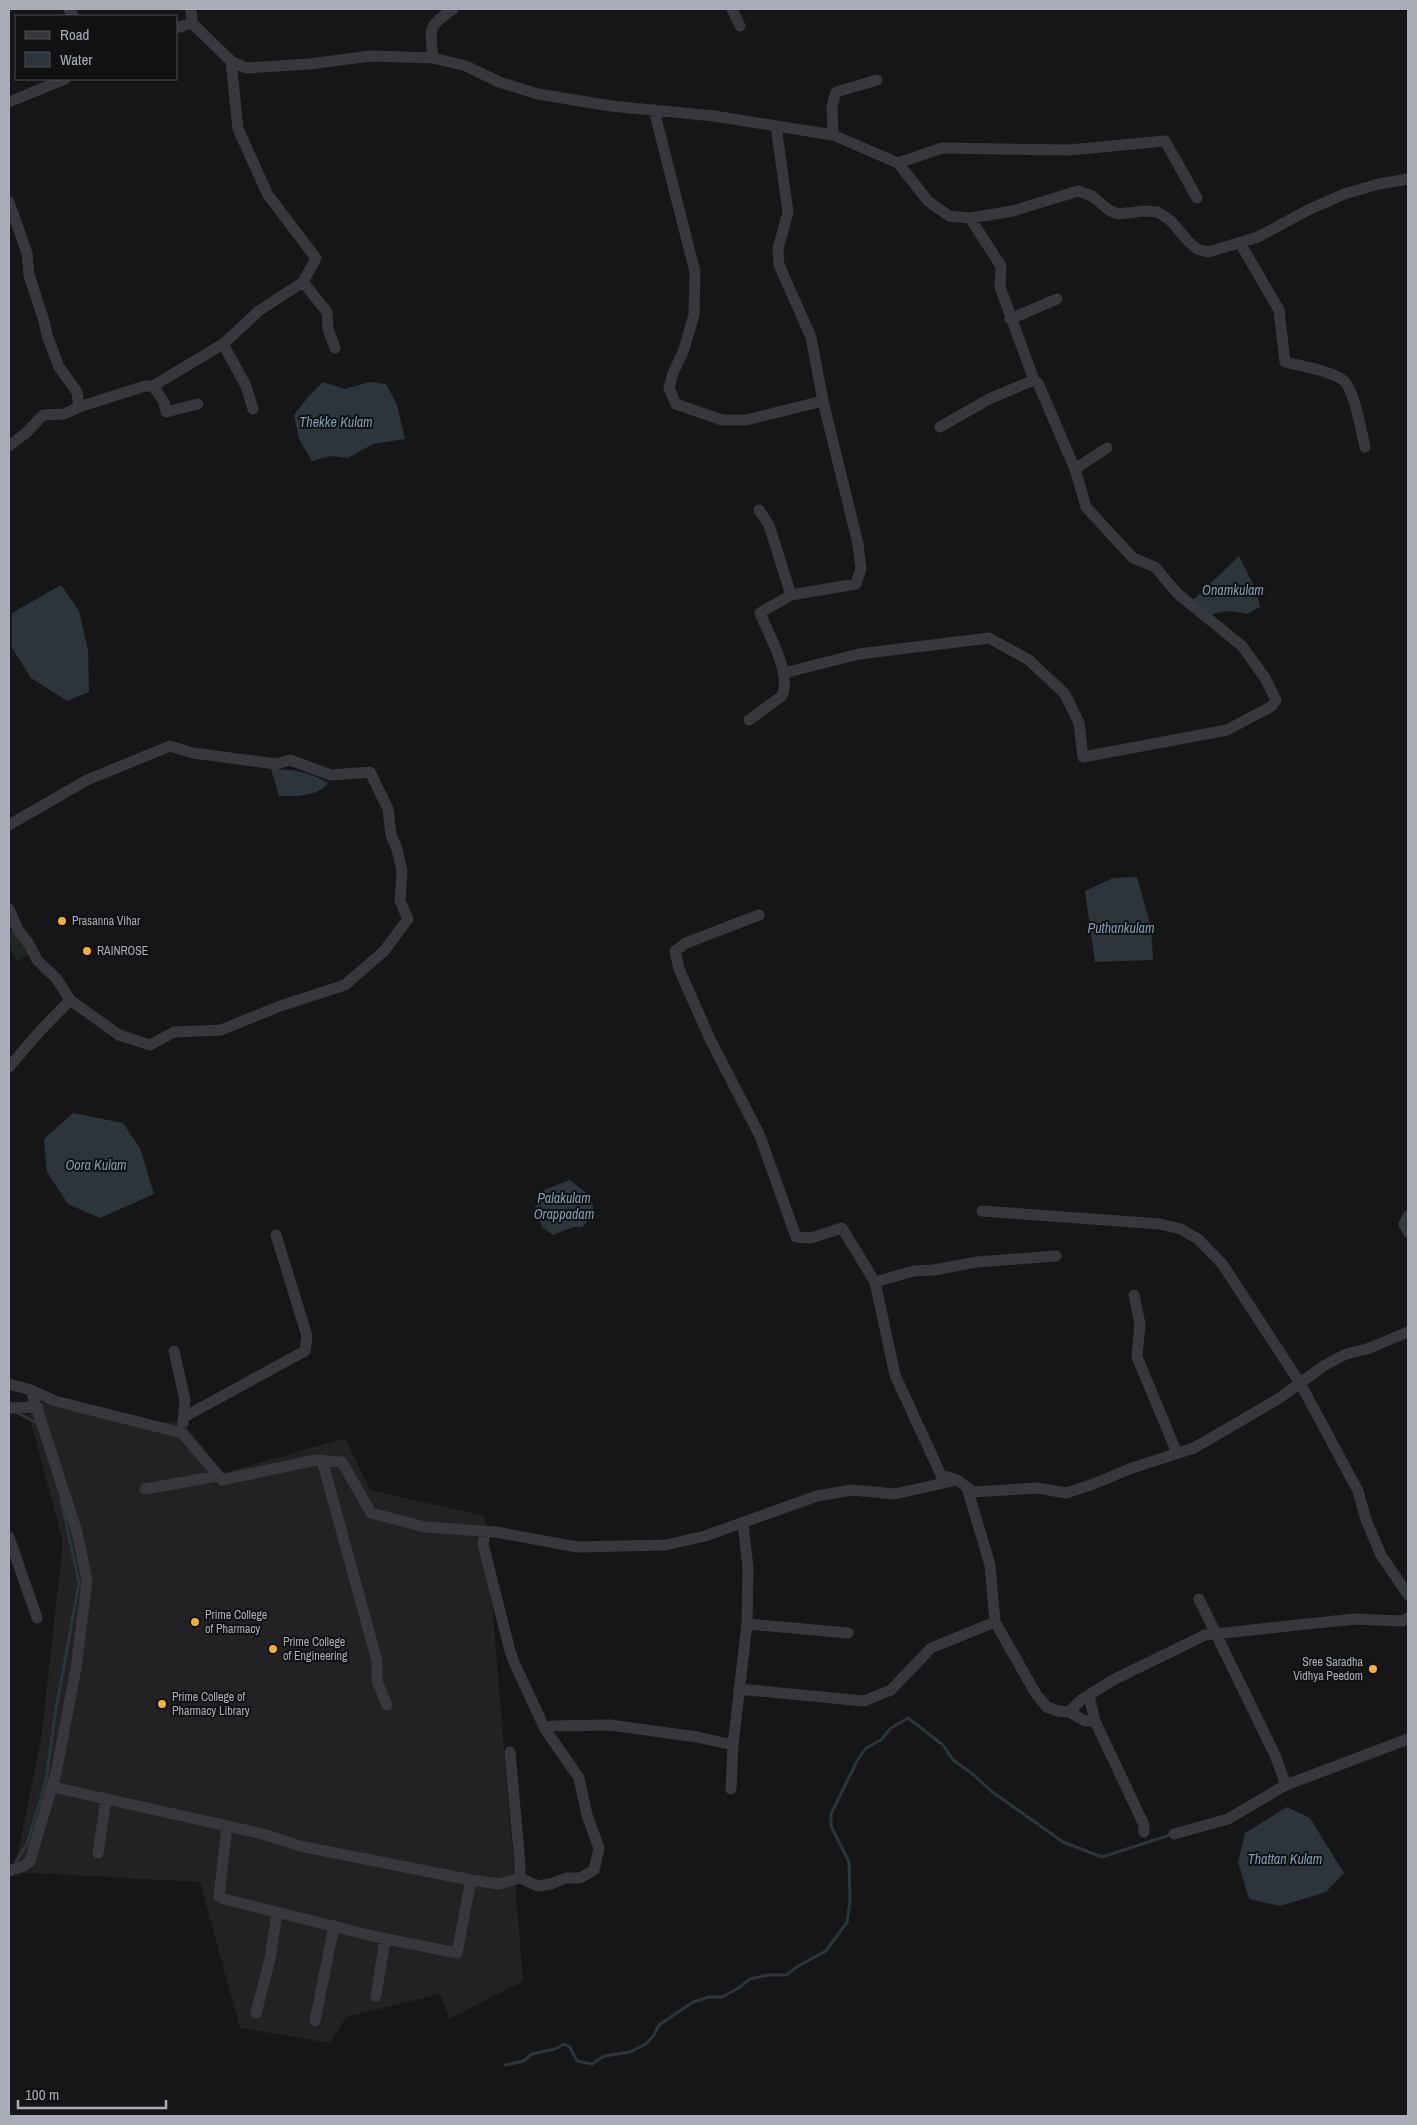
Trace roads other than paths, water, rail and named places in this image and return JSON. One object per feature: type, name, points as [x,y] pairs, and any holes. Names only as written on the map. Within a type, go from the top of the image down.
[{"type":"street","points":[[191,9],[192,23],[231,61],[246,68],[309,64],[371,56],[433,58],[466,66],[499,82],[538,94],[611,106],[714,116],[833,136],[898,163],[928,201],[949,216],[970,218],[1013,211],[1078,191],[1092,196],[1109,210],[1118,214],[1145,211],[1158,212],[1171,221],[1197,249],[1208,252],[1258,237],[1308,210],[1344,194],[1379,184],[1408,179]]},
{"type":"street","points":[[433,58],[430,29],[434,23],[454,9]]},
{"type":"street","points":[[732,9],[740,26]]},
{"type":"street","points":[[178,27],[192,23]]},
{"type":"street","points":[[9,446],[26,433],[43,415],[64,414],[79,407],[145,386],[153,386],[222,344],[260,310],[303,282],[316,258],[268,195],[238,129],[231,61]]},
{"type":"street","points":[[9,102],[63,80]]},
{"type":"street","points":[[833,136],[832,107],[836,92],[877,80]]},
{"type":"street","points":[[654,110],[695,272],[694,314],[683,352],[668,388],[676,404],[722,420],[746,420],[823,401]]},
{"type":"street","points":[[749,720],[782,696],[784,690],[784,673],[760,613],[791,596],[856,584],[861,569],[858,544],[823,401],[810,337],[779,265],[778,248],[788,212],[776,126]]},
{"type":"street","points":[[898,163],[942,148],[1069,150],[1165,141],[1197,198]]},
{"type":"street","points":[[9,202],[27,253],[29,275],[47,335],[59,367],[76,392],[79,407]]},
{"type":"street","points":[[940,427],[989,399],[1034,380],[1000,287],[1001,266],[970,218]]},
{"type":"street","points":[[1240,243],[1279,310],[1285,362],[1335,376],[1344,381],[1350,392],[1365,447]]},
{"type":"street","points":[[303,282],[327,312],[328,329],[335,348]]},
{"type":"street","points":[[1010,318],[1057,299]]},
{"type":"street","points":[[222,344],[246,386],[254,409]]},
{"type":"street","points":[[784,673],[859,654],[989,638],[1029,660],[1065,694],[1079,723],[1083,757],[1227,730],[1272,706],[1276,700],[1265,678],[1242,646],[1178,594],[1155,567],[1133,558],[1086,507],[1075,469],[1038,383]]},
{"type":"street","points":[[153,386],[164,402],[166,412],[198,404]]},
{"type":"street","points":[[1075,469],[1107,448]]},
{"type":"street","points":[[759,510],[768,525],[791,596]]},
{"type":"street","points":[[9,825],[87,780],[170,746],[193,754],[233,759],[276,764],[290,760],[331,775],[370,772],[388,809],[391,835],[397,849],[402,871],[400,901],[408,918],[384,951],[345,984],[280,1006],[221,1030],[174,1032],[150,1044],[118,1035],[70,1000],[56,978],[37,960],[29,944],[18,930],[9,909]]},
{"type":"street","points":[[759,915],[686,943],[675,951],[679,969],[710,1039],[760,1136],[796,1237],[811,1238],[842,1228],[875,1282],[895,1375],[941,1474],[957,1480],[973,1492]]},
{"type":"street","points":[[9,1067],[70,1000]]},
{"type":"street","points":[[982,1211],[1160,1224],[1181,1229],[1198,1239],[1223,1265],[1300,1383],[1358,1491],[1366,1520],[1381,1555],[1408,1595]]},
{"type":"street","points":[[1408,1216],[1404,1224],[1408,1232]]},
{"type":"street","points":[[184,1417],[306,1350],[307,1336],[276,1235]]},
{"type":"street","points":[[875,1282],[914,1271],[934,1270],[977,1262],[1056,1256]]},
{"type":"street","points":[[1134,1295],[1140,1324],[1137,1357],[1177,1453]]},
{"type":"street","points":[[1095,1721],[1085,1721],[1069,1712],[1058,1712],[1047,1707],[1036,1694],[995,1622],[990,1565],[968,1491],[1038,1488],[1066,1492],[1194,1448],[1278,1399],[1324,1366],[1346,1354],[1367,1349],[1408,1332]]},
{"type":"street","points":[[174,1351],[185,1400],[182,1432]]},
{"type":"street","points":[[9,1384],[31,1390],[55,1401],[182,1432],[222,1480],[267,1469],[322,1460],[342,1462],[371,1513],[425,1527],[485,1531],[577,1547],[666,1545],[705,1536],[817,1496],[852,1490],[895,1494],[957,1480]]},
{"type":"street","points":[[12,1870],[24,1866],[30,1861],[52,1787],[76,1668],[87,1581],[77,1532],[31,1390]]},
{"type":"street","points":[[9,1408],[38,1407]]},
{"type":"street","points":[[322,1460],[377,1661],[377,1681],[387,1705]]},
{"type":"street","points":[[144,1489],[218,1476]]},
{"type":"street","points":[[731,1789],[733,1745],[747,1624],[748,1568],[743,1523]]},
{"type":"street","points":[[52,1787],[263,1834],[300,1846],[471,1880],[499,1884],[520,1878],[538,1886],[551,1884],[566,1878],[580,1878],[594,1870],[599,1848],[586,1815],[579,1778],[545,1729],[510,1651],[484,1544],[485,1531]]},
{"type":"street","points":[[9,1537],[37,1618]]},
{"type":"street","points":[[1199,1599],[1275,1755],[1286,1785]]},
{"type":"street","points":[[1069,1712],[1081,1700],[1113,1680],[1205,1635],[1354,1619],[1402,1621],[1408,1618]]},
{"type":"street","points":[[739,1689],[864,1701],[892,1690],[931,1648],[995,1622]]},
{"type":"street","points":[[747,1624],[848,1633]]},
{"type":"street","points":[[1089,1696],[1095,1721],[1144,1824],[1144,1832]]},
{"type":"street","points":[[545,1729],[553,1726],[610,1725],[697,1737],[733,1745]]},
{"type":"street","points":[[1174,1834],[1228,1819],[1286,1785],[1408,1739]]},
{"type":"street","points":[[510,1752],[520,1878]]},
{"type":"street","points":[[98,1853],[106,1799]]},
{"type":"street","points":[[227,1826],[219,1896],[277,1913],[385,1939],[457,1953],[471,1880]]},
{"type":"street","points":[[256,2012],[270,1959],[277,1913]]},
{"type":"street","points":[[315,2021],[334,1926]]},
{"type":"street","points":[[376,1996],[385,1939]]},
{"type":"water","name":"Thekke Kulam","points":[[323,382],[345,389],[369,382],[386,384],[397,405],[405,439],[373,444],[348,458],[330,456],[312,461],[299,439],[294,415]]},
{"type":"water","name":"Onamkulam","points":[[1239,556],[1256,590],[1260,607],[1247,614],[1227,611],[1208,616],[1192,601]]},
{"type":"water","points":[[61,585],[79,611],[88,651],[89,692],[67,701],[31,678],[12,648],[12,613]]},
{"type":"water","points":[[271,769],[301,772],[328,783],[319,791],[313,793],[299,796],[279,796]]},
{"type":"water","name":"Puthankulam","points":[[1137,877],[1151,927],[1153,960],[1095,962],[1085,891],[1113,878]]},
{"type":"water","name":"Oora Kulam","points":[[73,1113],[123,1123],[140,1148],[154,1194],[100,1218],[68,1204],[47,1172],[44,1139]]},
{"type":"water","name":"Palakulam Orappadam","points":[[570,1180],[590,1196],[595,1214],[582,1227],[573,1227],[553,1235],[542,1227],[535,1207],[544,1190]]},
{"type":"water","name":"Thattan Kulam","points":[[1287,1807],[1310,1818],[1344,1873],[1326,1892],[1280,1906],[1249,1899],[1238,1862],[1245,1833]]},
{"type":"waterway","points":[[14,1411],[37,1423],[38,1426]]},
{"type":"waterway","points":[[13,1866],[27,1844],[46,1781],[55,1715],[79,1583],[61,1499]]},
{"type":"waterway","points":[[505,2065],[524,2061],[532,2054],[555,2049],[564,2044],[570,2047],[577,2061],[592,2064],[604,2056],[630,2052],[646,2044],[654,2035],[659,2025],[693,2002],[709,1997],[722,1997],[750,1979],[768,1975],[786,1975],[798,1966],[826,1951],[847,1922],[850,1901],[849,1862],[831,1826],[831,1814],[857,1761],[866,1748],[881,1740],[891,1728],[908,1718],[943,1745],[953,1760],[974,1775],[991,1791],[1063,1842],[1102,1857],[1170,1835]]},
{"type":"place","name":"Prasanna Vihar","points":[[62,921]]},
{"type":"place","name":"RAINROSE","points":[[87,951]]},
{"type":"place","name":"Prime College of Pharmacy","points":[[195,1622]]},
{"type":"place","name":"Prime College of Engineering","points":[[273,1649]]},
{"type":"place","name":"Sree Saradha Vidhya Peedom","points":[[1373,1669]]},
{"type":"place","name":"Prime College of Pharmacy Library","points":[[162,1704]]}]
